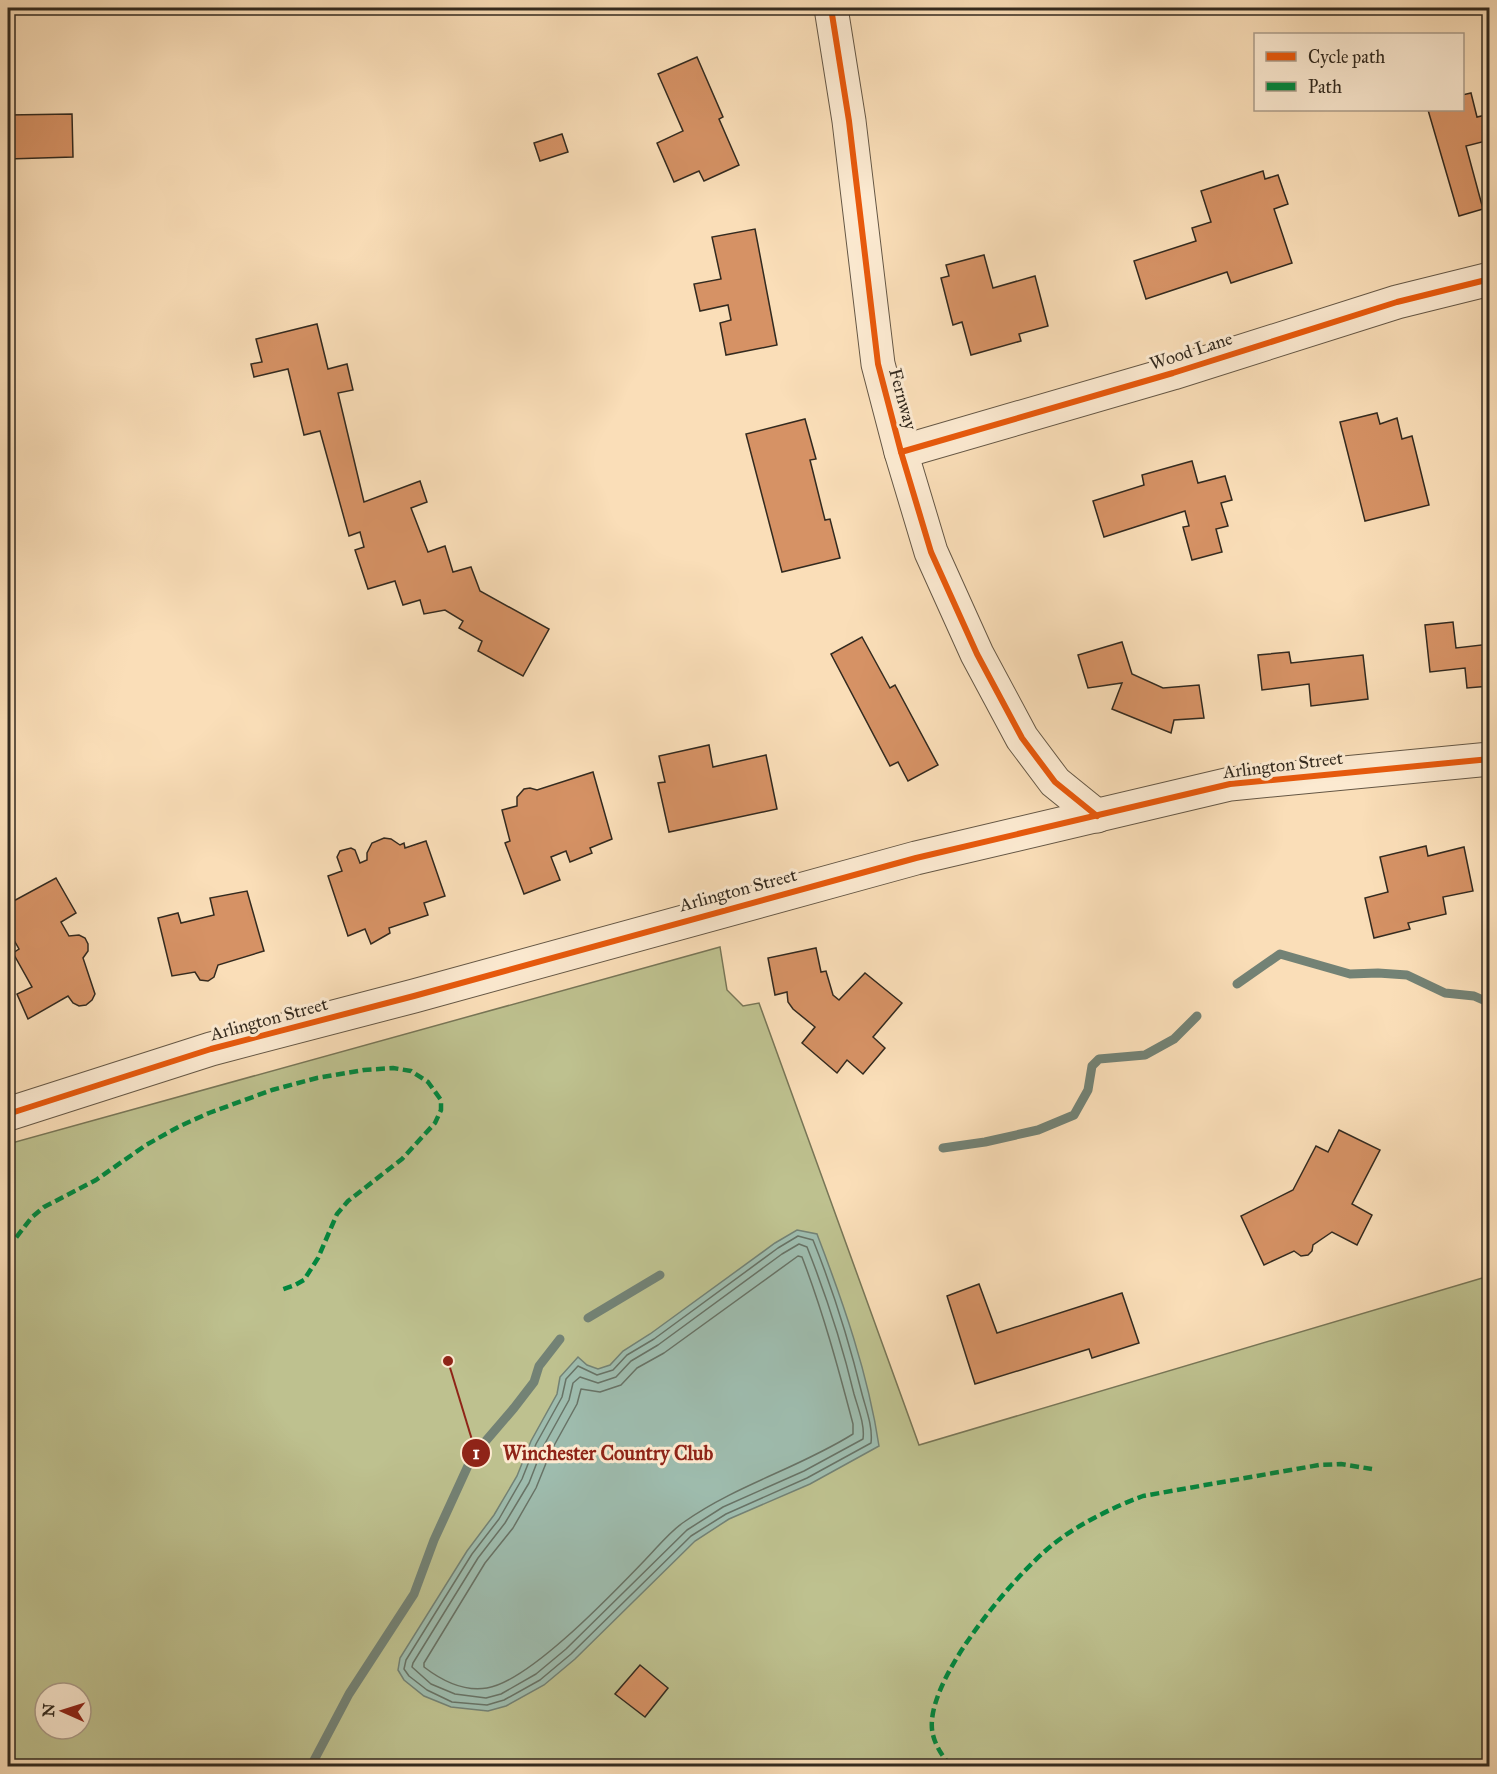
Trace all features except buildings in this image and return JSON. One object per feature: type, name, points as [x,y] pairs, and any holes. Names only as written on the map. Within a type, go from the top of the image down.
[{"type":"street","name":"Fernway","points":[[831,8],[849,121],[878,364],[931,552],[977,654],[1017,728],[1054,782],[1097,816]]},
{"type":"street","name":"Wood Lane","points":[[901,452],[1173,373],[1397,302],[1490,279]]},
{"type":"street","name":"Arlington Street","points":[[8,1114],[211,1049],[414,996],[600,943],[916,858],[1230,784],[1490,759]]},
{"type":"green space","points":[[720,947],[727,990],[743,1006],[759,1003],[919,1445],[1489,1276],[1489,1766],[8,1766],[8,1144]]},
{"type":"water","points":[[797,1230],[817,1234],[854,1338],[879,1446],[810,1484],[729,1519],[695,1541],[575,1659],[544,1685],[506,1706],[488,1711],[451,1707],[424,1696],[404,1680],[398,1670],[400,1658],[517,1476],[531,1441],[557,1394],[560,1377],[578,1357],[587,1365],[598,1369],[610,1365],[623,1351],[775,1243]]},
{"type":"waterway","points":[[1237,984],[1280,954],[1350,974],[1407,975],[1445,993],[1474,996],[1490,1003]]},
{"type":"waterway","points":[[943,1148],[985,1142],[1038,1130],[1074,1115],[1088,1090],[1092,1066],[1099,1059],[1145,1055],[1174,1039],[1197,1016]]},
{"type":"waterway","points":[[588,1318],[660,1275]]},
{"type":"waterway","points":[[311,1766],[349,1694],[414,1594],[434,1540],[472,1457],[534,1382],[539,1366],[560,1339]]},
{"type":"marked path","points":[[8,1248],[32,1217],[44,1207],[96,1180],[146,1145],[209,1113],[272,1090],[317,1078],[364,1070],[393,1068],[411,1071],[428,1082],[441,1100],[441,1110],[435,1123],[402,1159],[348,1201],[337,1214],[318,1258],[304,1280],[281,1290]]},
{"type":"marked path","points":[[951,1766],[936,1744],[933,1735],[933,1714],[941,1689],[955,1661],[973,1633],[1015,1581],[1051,1546],[1071,1531],[1143,1496],[1319,1465],[1341,1464],[1372,1469]]},
{"type":"cycle path","points":[[831,8],[849,121],[878,364],[931,552],[977,654],[1022,738],[1055,782],[1097,816]]},
{"type":"cycle path","points":[[901,452],[1173,373],[1397,302],[1490,279]]},
{"type":"cycle path","points":[[8,1114],[211,1049],[414,996],[916,858],[1230,784],[1490,759]]},
{"type":"place","name":"Winchester Country Club","points":[[448,1361]]}]
